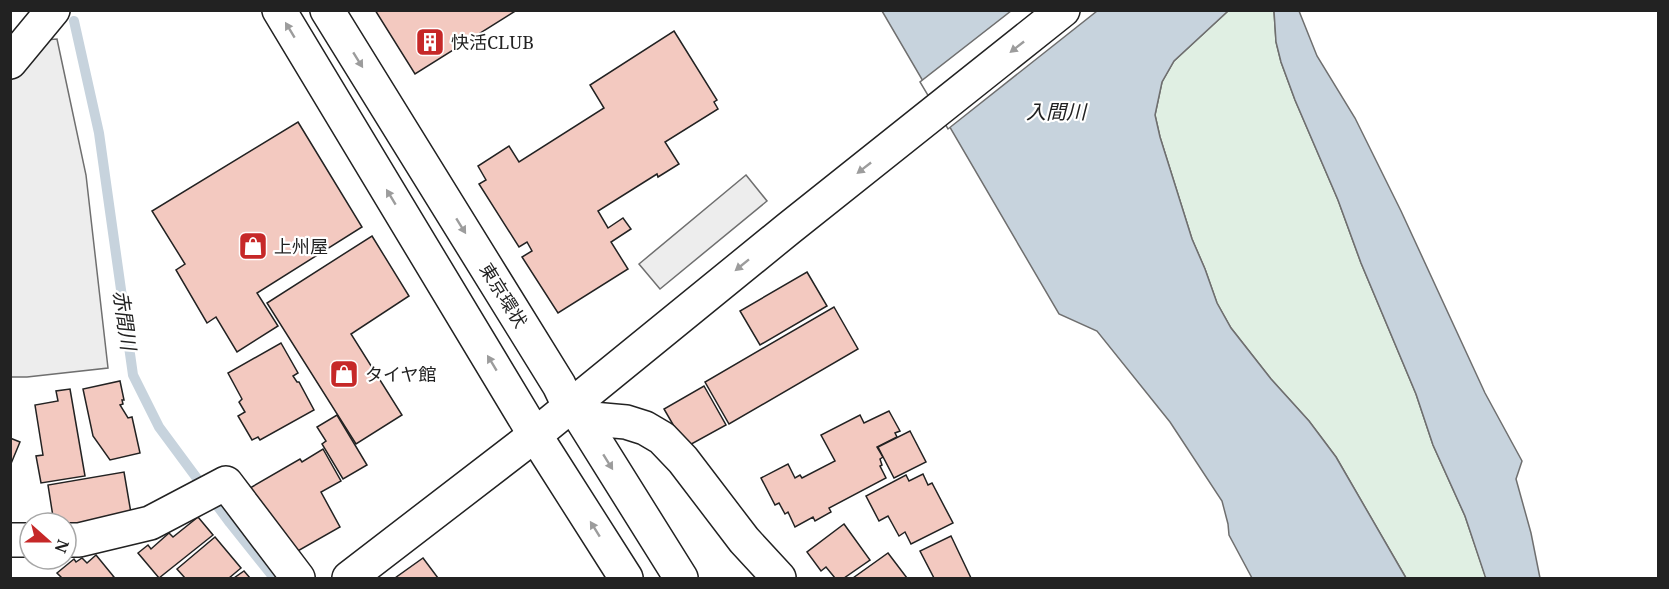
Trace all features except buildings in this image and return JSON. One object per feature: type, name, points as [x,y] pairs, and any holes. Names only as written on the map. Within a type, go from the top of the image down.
[{"type":"main road","points":[[10,62],[53,10]]},
{"type":"main road","points":[[279,10],[535,435],[626,579]]},
{"type":"main road","name":"東京環状","points":[[327,10],[681,579]]},
{"type":"main road","points":[[349,579],[535,435],[575,412],[788,229],[1063,10]]},
{"type":"main road","points":[[575,412],[626,422],[645,428],[662,438],[683,460],[744,540],[779,579]]},
{"type":"main road","points":[[78,540],[150,523],[226,483],[298,579]]},
{"type":"green space","points":[[1228,11],[1274,11],[1276,42],[1295,100],[1416,394],[1433,445],[1465,516],[1486,578],[1406,578],[1336,457],[1231,328],[1217,303],[1192,239],[1155,115],[1162,82],[1174,61]]},
{"type":"shaded area","points":[[57,39],[86,175],[108,368],[11,377],[11,80],[44,40]]},
{"type":"shaded area","points":[[746,175],[767,201],[660,289],[639,264]]},
{"type":"water","name":"入間川","points":[[882,11],[1228,11],[1174,61],[1162,82],[1155,115],[1192,239],[1217,303],[1231,328],[1336,457],[1406,578],[1252,578],[1229,535],[1222,501],[1170,422],[1097,331],[1059,314]]},
{"type":"water","points":[[1274,11],[1299,11],[1317,56],[1355,118],[1401,211],[1485,393],[1522,461],[1516,479],[1531,533],[1540,578],[1486,578],[1485,576],[1465,516],[1433,445],[1416,394],[1295,100],[1276,42]]},
{"type":"pier","points":[[1011,11],[1097,11],[948,129],[920,82]]},
{"type":"waterway","name":"赤間川","points":[[74,21],[99,133],[133,375],[159,427],[274,578]]},
{"type":"place","name":"快活CLUB","points":[[430,42]]},
{"type":"place","name":"上州屋","points":[[253,246]]},
{"type":"place","name":"タイヤ館","points":[[344,374]]}]
